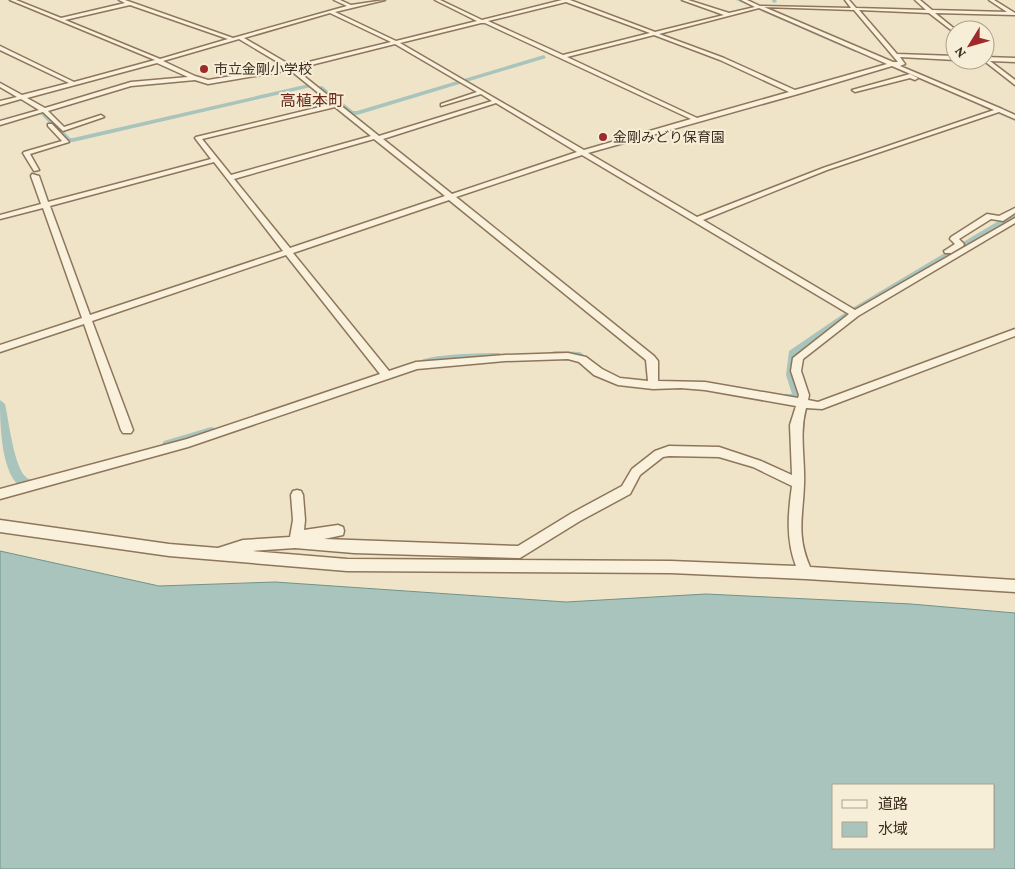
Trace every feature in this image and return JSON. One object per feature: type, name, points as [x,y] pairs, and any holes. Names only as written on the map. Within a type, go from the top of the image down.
[{"type":"street","points":[[12,0],[208,82],[291,68],[567,0],[722,60],[796,93]]},
{"type":"street","points":[[121,0],[237,39],[291,68],[653,361],[652,385]]},
{"type":"street","points":[[60,20],[142,0]]},
{"type":"street","points":[[336,0],[351,6]]},
{"type":"street","points":[[0,103],[136,67],[351,6],[383,0]]},
{"type":"street","points":[[437,0],[695,119]]},
{"type":"street","points":[[684,0],[730,15]]},
{"type":"street","points":[[742,0],[810,34],[863,55]]},
{"type":"street","points":[[776,0],[780,6]]},
{"type":"street","points":[[0,349],[583,152],[893,64],[902,64],[848,0]]},
{"type":"street","points":[[917,0],[945,24]]},
{"type":"street","points":[[991,0],[1014,15]]},
{"type":"street","points":[[562,57],[757,7],[780,6],[1014,15]]},
{"type":"street","points":[[757,7],[893,64],[1015,119]]},
{"type":"street","points":[[331,12],[397,43],[482,92],[851,312]]},
{"type":"street","points":[[0,48],[73,83]]},
{"type":"street","points":[[896,55],[945,57]]},
{"type":"street","points":[[1015,60],[985,59],[1015,83]]},
{"type":"street","points":[[136,67],[144,72]]},
{"type":"street","points":[[153,76],[161,80]]},
{"type":"street","points":[[855,90],[910,76],[997,111]]},
{"type":"street","points":[[0,123],[131,84],[195,78]]},
{"type":"street","points":[[0,85],[21,96],[63,129],[101,117]]},
{"type":"street","points":[[37,92],[62,105]]},
{"type":"street","points":[[443,106],[482,92]]},
{"type":"street","points":[[228,178],[376,138],[497,101]]},
{"type":"street","points":[[335,105],[198,138],[386,375]]},
{"type":"street","points":[[41,111],[66,142],[26,153],[35,173],[127,430]]},
{"type":"street","points":[[696,220],[826,169],[997,111]]},
{"type":"street","points":[[87,122],[94,129]]},
{"type":"street","points":[[0,217],[214,160]]},
{"type":"street","points":[[806,573],[797,552],[794,518],[798,484],[796,424],[804,395],[796,371],[798,358],[851,312],[960,244],[954,239],[990,216],[1000,219],[1012,216]]},
{"type":"street","points":[[851,312],[1012,216]]},
{"type":"street","points":[[0,494],[188,443],[416,366],[445,362],[568,356],[582,359],[598,372],[618,381],[652,385],[681,384],[706,386],[818,406],[1015,332]]},
{"type":"street","points":[[295,539],[354,547],[520,552],[576,517],[626,490],[636,472],[659,454],[670,451],[719,452],[757,464],[798,484]]},
{"type":"street","points":[[295,539],[300,520],[297,495]]},
{"type":"street","points":[[0,526],[169,550],[347,564],[671,567],[1015,586]]},
{"type":"street","points":[[217,554],[243,546],[338,531]]},
{"type":"water","points":[[0,551],[159,586],[275,582],[566,602],[706,594],[911,604],[1015,613],[1015,869],[0,869]]},
{"type":"waterway","points":[[738,0],[857,51]]},
{"type":"waterway","points":[[320,87],[351,113],[357,113],[544,57]]},
{"type":"waterway","points":[[30,104],[41,111],[68,140],[73,140],[309,86]]},
{"type":"waterway","points":[[984,106],[1015,119]]},
{"type":"waterway","points":[[852,312],[1015,215]]},
{"type":"waterway","points":[[783,397],[798,398],[791,375],[793,353],[848,315]]},
{"type":"waterway","points":[[555,354],[576,354],[591,364]]},
{"type":"waterway","points":[[423,362],[499,356]]},
{"type":"waterway","points":[[0,404],[11,461],[22,481],[31,485],[38,483]]},
{"type":"waterway","points":[[168,444],[211,431]]},
{"type":"place","name":"市立金剛小学校","points":[[204,69]]},
{"type":"place","name":"金剛みどり保育園","points":[[603,137]]},
{"type":"district","name":"高植本町","points":[[312,100]]}]
